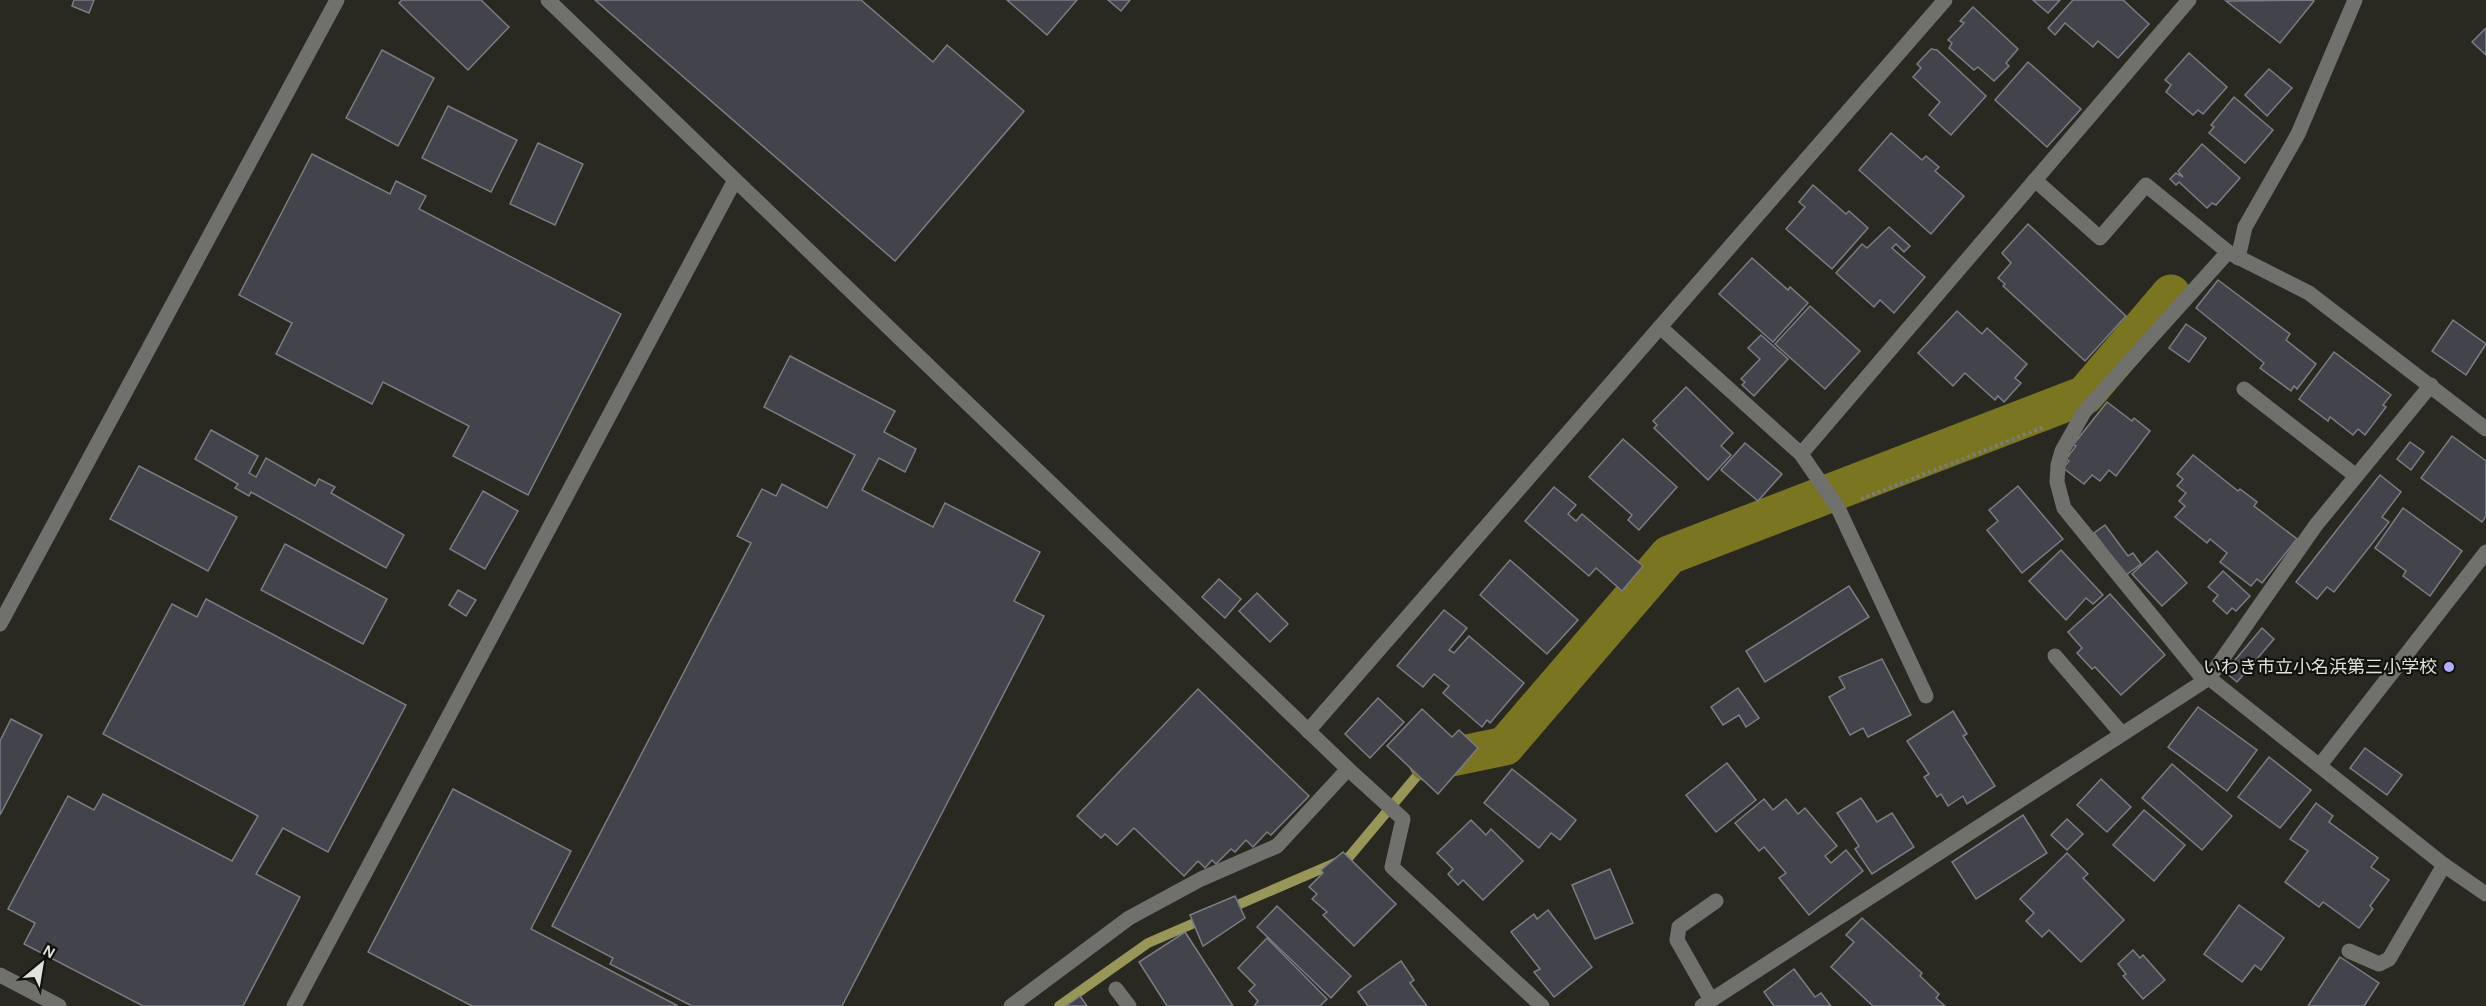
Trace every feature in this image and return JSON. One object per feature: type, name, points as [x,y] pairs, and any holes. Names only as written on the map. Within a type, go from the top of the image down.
[{"type":"street","points":[[0,624],[337,0]]},
{"type":"street","points":[[548,0],[1347,769],[1403,819],[1392,867],[1542,1006]]},
{"type":"street","points":[[1308,731],[1946,0]]},
{"type":"street","points":[[1801,454],[2189,0]]},
{"type":"street","points":[[2355,0],[2298,134],[2245,227],[2233,255],[2084,412],[2062,451],[2058,465],[2058,482],[2064,508],[2207,679],[2320,765],[2444,865],[2486,894]]},
{"type":"street","points":[[294,1006],[735,180]]},
{"type":"street","points":[[2035,180],[2100,238],[2146,185],[2233,255],[2309,293],[2486,429]]},
{"type":"street","points":[[1659,327],[1801,454],[1838,508],[1926,696]]},
{"type":"street","points":[[1716,901],[1679,927],[1677,940],[1706,1003],[2207,679],[2316,525],[2431,385]]},
{"type":"street","points":[[2244,389],[2356,476]]},
{"type":"street","points":[[2320,765],[2486,552]]},
{"type":"street","points":[[2055,656],[2122,734]]},
{"type":"street","points":[[1011,1006],[1129,918],[1201,879],[1276,846],[1347,769]]},
{"type":"street","points":[[2349,951],[2379,964],[2389,959],[2444,865]]},
{"type":"street","points":[[0,975],[59,1006]]},
{"type":"street","points":[[1116,989],[1129,1006]]},
{"type":"path","points":[[1838,508],[2084,412]]},
{"type":"building","points":[[74,0],[94,0],[89,13],[72,6]]},
{"type":"building","points":[[402,0],[481,0],[509,27],[468,70],[399,3]]},
{"type":"building","points":[[595,0],[861,0],[933,62],[947,45],[1024,111],[895,261]]},
{"type":"building","points":[[1007,0],[1077,0],[1047,35]]},
{"type":"building","points":[[1108,0],[1130,0],[1121,11]]},
{"type":"building","points":[[2033,0],[2060,0],[2048,13]]},
{"type":"building","points":[[2073,0],[2123,0],[2149,24],[2118,58],[2098,41],[2093,47],[2065,23],[2055,35],[2048,28]]},
{"type":"building","points":[[2313,0],[2314,1],[2280,43],[2226,1]]},
{"type":"building","points":[[1973,7],[2018,49],[2006,63],[2009,66],[1994,81],[1978,67],[1974,70],[1949,48],[1952,43],[1948,40],[1964,23],[1960,21]]},
{"type":"building","points":[[2486,28],[2486,55],[2472,42]]},
{"type":"building","points":[[1931,49],[1937,50],[1986,96],[1951,135],[1929,115],[1940,102],[1913,77],[1921,68],[1917,64]]},
{"type":"building","points":[[382,50],[434,78],[398,146],[346,118]]},
{"type":"building","points":[[2189,53],[2227,87],[2203,114],[2198,110],[2193,115],[2166,92],[2171,85],[2165,80]]},
{"type":"building","points":[[2028,62],[2081,109],[2047,147],[1995,100]]},
{"type":"building","points":[[2269,69],[2292,88],[2267,116],[2245,95]]},
{"type":"building","points":[[2234,97],[2273,130],[2245,163],[2209,133],[2214,127],[2211,125]]},
{"type":"building","points":[[448,106],[517,140],[491,192],[422,158]]},
{"type":"building","points":[[1891,133],[1922,160],[1926,156],[1939,167],[1935,171],[1964,196],[1931,234],[1859,170]]},
{"type":"building","points":[[538,143],[583,164],[555,225],[510,204]]},
{"type":"building","points":[[2202,144],[2240,178],[2216,205],[2212,203],[2207,208],[2179,182],[2176,185],[2170,179],[2176,173],[2183,177],[2178,171]]},
{"type":"building","points":[[312,154],[390,194],[396,181],[426,196],[419,209],[621,314],[528,495],[453,456],[469,426],[383,382],[372,404],[276,354],[292,323],[239,295]]},
{"type":"building","points":[[1813,185],[1846,214],[1849,211],[1868,228],[1832,269],[1786,229],[1805,207],[1799,202]]},
{"type":"building","points":[[2028,224],[2126,316],[2085,361],[2003,286],[2005,284],[1998,278],[2011,263],[2002,253]]},
{"type":"building","points":[[1889,227],[1910,246],[1904,252],[1896,244],[1892,248],[1925,277],[1894,313],[1880,300],[1874,307],[1836,273],[1862,244],[1867,248]]},
{"type":"building","points":[[1752,258],[1788,290],[1790,287],[1808,303],[1773,342],[1719,294]]},
{"type":"building","points":[[2218,280],[2290,334],[2286,340],[2316,364],[2297,389],[2294,386],[2291,391],[2260,368],[2264,363],[2196,308]]},
{"type":"building","points":[[1810,306],[1860,351],[1825,389],[1775,344]]},
{"type":"building","points":[[1957,311],[1982,334],[1987,328],[2027,364],[2015,378],[2021,383],[2004,402],[1998,396],[1995,400],[1965,373],[1953,386],[1918,353]]},
{"type":"building","points":[[2453,320],[2486,344],[2466,375],[2432,351]]},
{"type":"building","points":[[2186,324],[2206,338],[2189,362],[2169,348]]},
{"type":"building","points":[[1761,335],[1788,359],[1754,396],[1742,385],[1745,382],[1741,379],[1760,359],[1748,348]]},
{"type":"building","points":[[2334,352],[2391,395],[2383,405],[2386,407],[2365,435],[2358,429],[2353,435],[2330,417],[2328,421],[2299,399]]},
{"type":"building","points":[[790,356],[895,411],[884,432],[916,449],[905,472],[879,458],[862,490],[933,527],[945,503],[1040,552],[1014,601],[1044,616],[842,1006],[692,1006],[610,964],[613,958],[552,926],[751,543],[737,536],[762,489],[776,496],[782,484],[827,508],[855,455],[764,407]]},
{"type":"building","points":[[1686,387],[1733,433],[1721,446],[1731,455],[1708,480],[1654,428],[1657,425],[1653,421]]},
{"type":"building","points":[[2107,402],[2132,421],[2134,418],[2150,431],[2116,476],[2109,470],[2100,481],[2092,475],[2084,484],[2063,468],[2069,461],[2066,459],[2076,446],[2073,445]]},
{"type":"building","points":[[211,430],[258,456],[249,473],[256,477],[266,458],[315,486],[319,479],[335,487],[331,493],[404,535],[386,568],[251,492],[249,496],[235,488],[238,484],[195,459]]},
{"type":"building","points":[[2452,436],[2486,461],[2486,516],[2482,522],[2421,478]]},
{"type":"building","points":[[1623,439],[1677,487],[1639,530],[1628,520],[1632,515],[1589,477]]},
{"type":"building","points":[[2410,442],[2424,452],[2411,470],[2397,459]]},
{"type":"building","points":[[1745,443],[1782,474],[1758,501],[1721,470]]},
{"type":"building","points":[[2193,455],[2238,491],[2240,489],[2257,502],[2254,506],[2297,539],[2262,583],[2257,579],[2251,586],[2220,562],[2227,553],[2210,539],[2207,543],[2175,517],[2185,506],[2179,501],[2186,493],[2177,486],[2183,479],[2177,474]]},
{"type":"building","points":[[139,466],[237,517],[208,571],[110,519]]},
{"type":"building","points":[[2380,475],[2401,492],[2382,517],[2389,522],[2334,592],[2327,587],[2317,599],[2296,582]]},
{"type":"building","points":[[2018,486],[2063,539],[2022,573],[1987,530],[1998,521],[1989,510]]},
{"type":"building","points":[[1554,487],[1576,505],[1568,514],[1576,521],[1582,514],[1643,566],[1622,591],[1596,568],[1589,576],[1525,521]]},
{"type":"building","points":[[483,491],[518,511],[485,569],[450,549]]},
{"type":"building","points":[[2403,508],[2462,551],[2430,596],[2403,576],[2406,571],[2375,548]]},
{"type":"building","points":[[2105,525],[2128,556],[2133,553],[2141,564],[2126,575],[2094,533]]},
{"type":"building","points":[[285,544],[387,599],[363,644],[261,590]]},
{"type":"building","points":[[2061,550],[2103,595],[2093,604],[2086,598],[2066,620],[2029,581]]},
{"type":"building","points":[[2157,551],[2187,583],[2162,606],[2132,574]]},
{"type":"building","points":[[1510,560],[1578,620],[1547,654],[1480,595]]},
{"type":"building","points":[[2223,571],[2250,596],[2236,611],[2232,608],[2227,614],[2213,601],[2218,595],[2208,587]]},
{"type":"building","points":[[1219,579],[1241,599],[1225,618],[1202,597]]},
{"type":"building","points":[[1849,586],[1869,617],[1765,682],[1746,651]]},
{"type":"building","points":[[458,590],[476,600],[466,616],[449,605]]},
{"type":"building","points":[[1257,593],[1288,624],[1270,642],[1239,611]]},
{"type":"building","points":[[2110,594],[2165,655],[2121,695],[2095,667],[2092,669],[2077,653],[2082,648],[2068,632]]},
{"type":"building","points":[[206,599],[406,705],[328,852],[283,828],[256,874],[300,897],[243,1006],[143,1006],[24,944],[35,923],[8,909],[68,796],[94,810],[103,794],[232,861],[258,816],[103,734],[172,604],[197,617]]},
{"type":"building","points":[[1444,610],[1467,628],[1449,650],[1454,653],[1469,636],[1524,683],[1490,723],[1487,720],[1482,727],[1443,693],[1449,686],[1434,674],[1423,687],[1397,666]]},
{"type":"building","points":[[2262,628],[2274,639],[2237,682],[2225,672]]},
{"type":"building","points":[[1882,659],[1911,715],[1868,737],[1863,728],[1850,735],[1829,697],[1845,688],[1839,677]]},
{"type":"building","points":[[1738,688],[1759,718],[1746,727],[1739,715],[1723,725],[1711,707]]},
{"type":"building","points":[[1198,689],[1309,796],[1271,835],[1267,832],[1253,847],[1246,840],[1235,852],[1231,849],[1216,864],[1212,860],[1205,868],[1198,861],[1184,876],[1134,828],[1117,845],[1105,834],[1101,838],[1077,816]]},
{"type":"building","points":[[1378,698],[1404,722],[1370,758],[1345,734]]},
{"type":"building","points":[[2198,707],[2257,750],[2227,791],[2168,747]]},
{"type":"building","points":[[1422,709],[1452,737],[1459,730],[1478,748],[1438,794],[1387,746]]},
{"type":"building","points":[[1953,711],[1967,734],[1963,736],[1995,786],[1967,804],[1963,796],[1948,806],[1941,794],[1937,797],[1924,777],[1929,774],[1907,741]]},
{"type":"building","points":[[11,719],[42,735],[0,815],[0,741]]},
{"type":"building","points":[[2365,748],[2402,775],[2387,795],[2350,768]]},
{"type":"building","points":[[2269,757],[2311,790],[2280,828],[2238,797]]},
{"type":"building","points":[[1727,763],[1756,800],[1716,832],[1686,795]]},
{"type":"building","points":[[2172,764],[2232,816],[2202,850],[2142,798]]},
{"type":"building","points":[[1512,769],[1576,820],[1560,840],[1551,833],[1539,848],[1484,803]]},
{"type":"building","points":[[2101,779],[2131,807],[2107,832],[2077,805]]},
{"type":"building","points":[[453,789],[571,851],[531,929],[678,1006],[472,1006],[368,952]]},
{"type":"building","points":[[1861,798],[1877,822],[1892,813],[1914,847],[1872,874],[1855,849],[1859,846],[1837,813]]},
{"type":"building","points":[[1764,799],[1773,810],[1786,799],[1798,814],[1805,808],[1837,846],[1825,856],[1831,863],[1846,850],[1863,871],[1809,915],[1779,878],[1786,873],[1764,847],[1759,851],[1735,823]]},
{"type":"building","points":[[2316,803],[2333,816],[2329,822],[2378,858],[2371,867],[2389,880],[2370,906],[2373,909],[2359,928],[2323,902],[2319,907],[2285,882],[2308,851],[2290,839]]},
{"type":"building","points":[[2144,810],[2185,845],[2154,881],[2113,845]]},
{"type":"building","points":[[2023,815],[2047,853],[1976,899],[1952,862]]},
{"type":"building","points":[[2067,819],[2083,834],[2067,850],[2051,835]]},
{"type":"building","points":[[1471,820],[1486,835],[1491,829],[1523,861],[1483,900],[1463,880],[1458,885],[1448,874],[1453,869],[1437,853]]},
{"type":"building","points":[[1343,852],[1396,904],[1354,946],[1323,915],[1327,912],[1312,899],[1317,894],[1309,887],[1323,873],[1321,870]]},
{"type":"building","points":[[2067,853],[2088,874],[2083,878],[2124,920],[2081,962],[2049,930],[2042,937],[2026,921],[2034,913],[2020,899]]},
{"type":"building","points":[[1610,869],[1633,923],[1595,939],[1572,885]]},
{"type":"building","points":[[1235,896],[1245,918],[1203,946],[1190,915]]},
{"type":"building","points":[[2239,905],[2284,938],[2261,970],[2255,965],[2242,982],[2204,954]]},
{"type":"building","points":[[1277,906],[1351,976],[1331,998],[1257,927]]},
{"type":"building","points":[[1548,910],[1592,967],[1554,997],[1534,972],[1540,969],[1511,932],[1534,914],[1537,919]]},
{"type":"building","points":[[1862,918],[1922,973],[1920,976],[1939,994],[1936,998],[1945,1006],[1873,1006],[1831,967],[1854,942],[1846,935]]},
{"type":"building","points":[[1185,932],[1233,1006],[1167,1006],[1139,962]]},
{"type":"building","points":[[1267,938],[1327,999],[1320,1006],[1254,1006],[1258,1001],[1249,991],[1255,985],[1238,968]]},
{"type":"building","points":[[2133,950],[2140,958],[2143,955],[2165,980],[2143,999],[2123,976],[2126,974],[2118,964]]},
{"type":"building","points":[[2340,957],[2379,983],[2364,1006],[2308,1006]]},
{"type":"building","points":[[1401,961],[1414,980],[1410,983],[1427,1006],[1368,1006],[1358,992]]},
{"type":"building","points":[[1794,969],[1815,997],[1821,993],[1831,1006],[1774,1006],[1764,992]]},
{"type":"building","points":[[1080,996],[1087,1006],[1066,1006]]},
{"type":"waterway","points":[[1428,762],[1505,746],[1669,555],[2085,395],[2171,294]]},
{"type":"waterway","points":[[1226,910],[1349,857],[1426,765]]},
{"type":"waterway","points":[[1059,1006],[1148,943],[1206,918]]},
{"type":"place","name":"いわき市立小名浜第三小学校","points":[[2449,667]]}]
